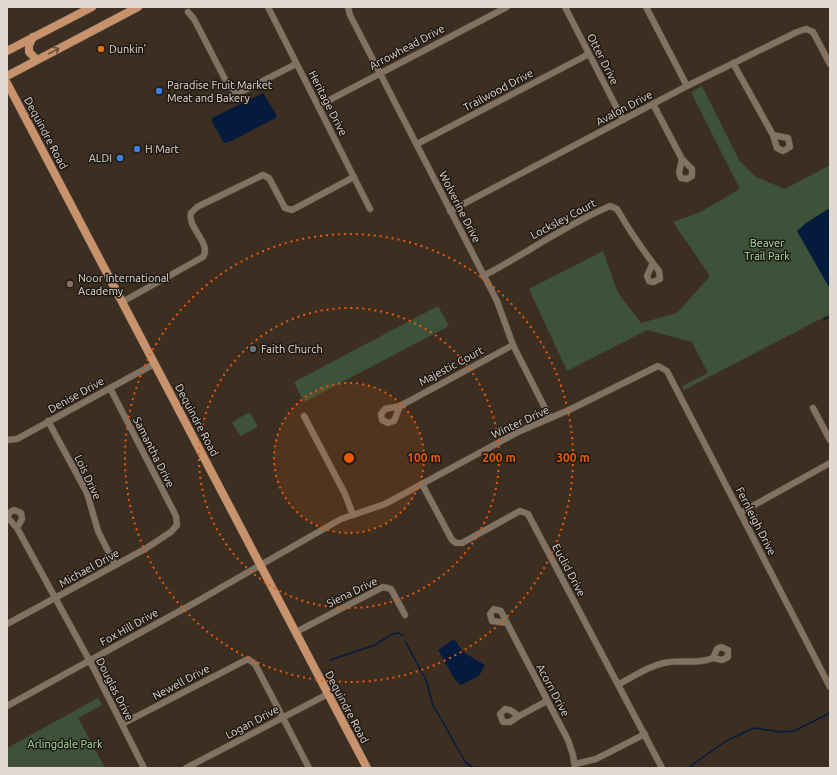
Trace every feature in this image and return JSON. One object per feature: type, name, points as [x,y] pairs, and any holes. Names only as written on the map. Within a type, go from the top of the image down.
[{"type":"main road","points":[[7,51],[92,7]]},
{"type":"main road","points":[[7,76],[138,7]]},
{"type":"main road","points":[[33,37],[29,45],[29,52],[37,60]]},
{"type":"main road","name":"Dequindre Road","points":[[7,83],[367,768]]},
{"type":"street","name":"Heritage Drive","points":[[268,7],[370,209]]},
{"type":"street","name":"Wolverine Drive","points":[[348,7],[350,15],[501,310],[513,345],[550,418]]},
{"type":"street","name":"Arrowhead Drive","points":[[318,106],[506,7]]},
{"type":"street","name":"Otter Drive","points":[[565,7],[623,120]]},
{"type":"street","points":[[646,7],[687,86]]},
{"type":"street","points":[[188,12],[194,19],[228,86],[234,90],[243,91],[296,64]]},
{"type":"street","name":"Avalon Drive","points":[[450,211],[687,86],[797,32],[810,30],[815,35],[830,64]]},
{"type":"street","name":"Trailwood Drive","points":[[417,144],[589,54]]},
{"type":"street","points":[[733,63],[772,136]]},
{"type":"street","points":[[653,104],[682,159]]},
{"type":"street","points":[[122,302],[203,258],[205,254],[205,247],[190,218],[191,213],[197,207],[263,175],[269,178],[285,208],[292,210],[354,177]]},
{"type":"street","name":"Locksley Court","points":[[484,276],[516,259],[538,244],[610,206],[617,209],[646,252],[652,265]]},
{"type":"street","name":"Majestic Court","points":[[400,406],[513,345]]},
{"type":"street","name":"Denise Drive","points":[[7,440],[17,439],[154,364]]},
{"type":"street","name":"Winter Drive","points":[[260,565],[328,526],[379,506],[518,432],[575,408],[652,368],[661,366]]},
{"type":"street","name":"Fernleigh Drive","points":[[661,366],[667,371],[830,688]]},
{"type":"street","name":"Samantha Drive","points":[[110,388],[176,516],[177,525]]},
{"type":"street","points":[[813,408],[830,440]]},
{"type":"street","points":[[304,416],[344,494],[353,515]]},
{"type":"street","name":"Lois Drive","points":[[48,421],[87,493],[98,531],[115,565]]},
{"type":"street","points":[[740,513],[830,463]]},
{"type":"street","name":"Euclid Drive","points":[[422,484],[452,540],[456,543],[462,542],[520,511],[528,514],[662,768]]},
{"type":"street","name":"Michael Drive","points":[[7,624],[157,542],[177,525]]},
{"type":"street","name":"Douglas Drive","points":[[17,528],[89,661],[144,768]]},
{"type":"street","name":"Fox Hill Drive","points":[[7,706],[260,565]]},
{"type":"street","name":"Siena Drive","points":[[296,632],[383,587],[389,588],[393,591],[405,615]]},
{"type":"street","name":"Acorn Drive","points":[[507,623],[571,747],[575,766]]},
{"type":"street","points":[[619,684],[659,664],[671,661],[701,662],[713,658]]},
{"type":"street","name":"Newell Drive","points":[[122,724],[242,661],[250,659],[255,664],[283,717]]},
{"type":"street","name":"Logan Drive","points":[[186,768],[328,694]]},
{"type":"street","points":[[519,716],[548,701]]},
{"type":"street","points":[[283,717],[309,768]]},
{"type":"street","points":[[575,766],[596,759],[645,734]]},
{"type":"green space","name":"Beaver Trail Park","points":[[702,86],[739,160],[756,177],[785,189],[830,165],[830,314],[684,390],[682,386],[708,373],[692,342],[647,330],[567,371],[529,289],[603,251],[618,293],[641,323],[677,313],[710,276],[673,222],[702,211],[740,189],[691,92]]},
{"type":"green space","points":[[438,306],[449,326],[304,402],[294,382]]},
{"type":"green space","points":[[250,412],[258,427],[240,436],[232,422]]},
{"type":"green space","name":"Arlingdale Park","points":[[98,698],[102,705],[78,718],[105,768],[7,768],[7,748]]},
{"type":"water","points":[[263,93],[276,114],[276,118],[229,142],[224,143],[212,122],[212,118]]},
{"type":"water","points":[[830,208],[830,289],[797,231],[806,223]]},
{"type":"water","points":[[454,639],[463,652],[485,665],[479,676],[461,685],[455,680],[438,650]]},
{"type":"waterway","points":[[824,319],[830,317]]},
{"type":"waterway","points":[[330,660],[375,645],[392,634],[399,633],[403,636]]},
{"type":"waterway","points":[[405,641],[426,680],[433,705],[466,763],[474,768]]},
{"type":"waterway","points":[[688,768],[726,741],[754,728],[781,732],[794,731],[830,713]]},
{"type":"place","name":"Dunkin'","points":[[101,49]]},
{"type":"place","name":"Paradise Fruit Market Meat and Bakery","points":[[159,91]]},
{"type":"place","name":"H Mart","points":[[137,149]]},
{"type":"place","name":"ALDI","points":[[120,158]]},
{"type":"place","name":"Noor International Academy","points":[[70,284]]},
{"type":"place","name":"Faith Church","points":[[253,349]]}]
